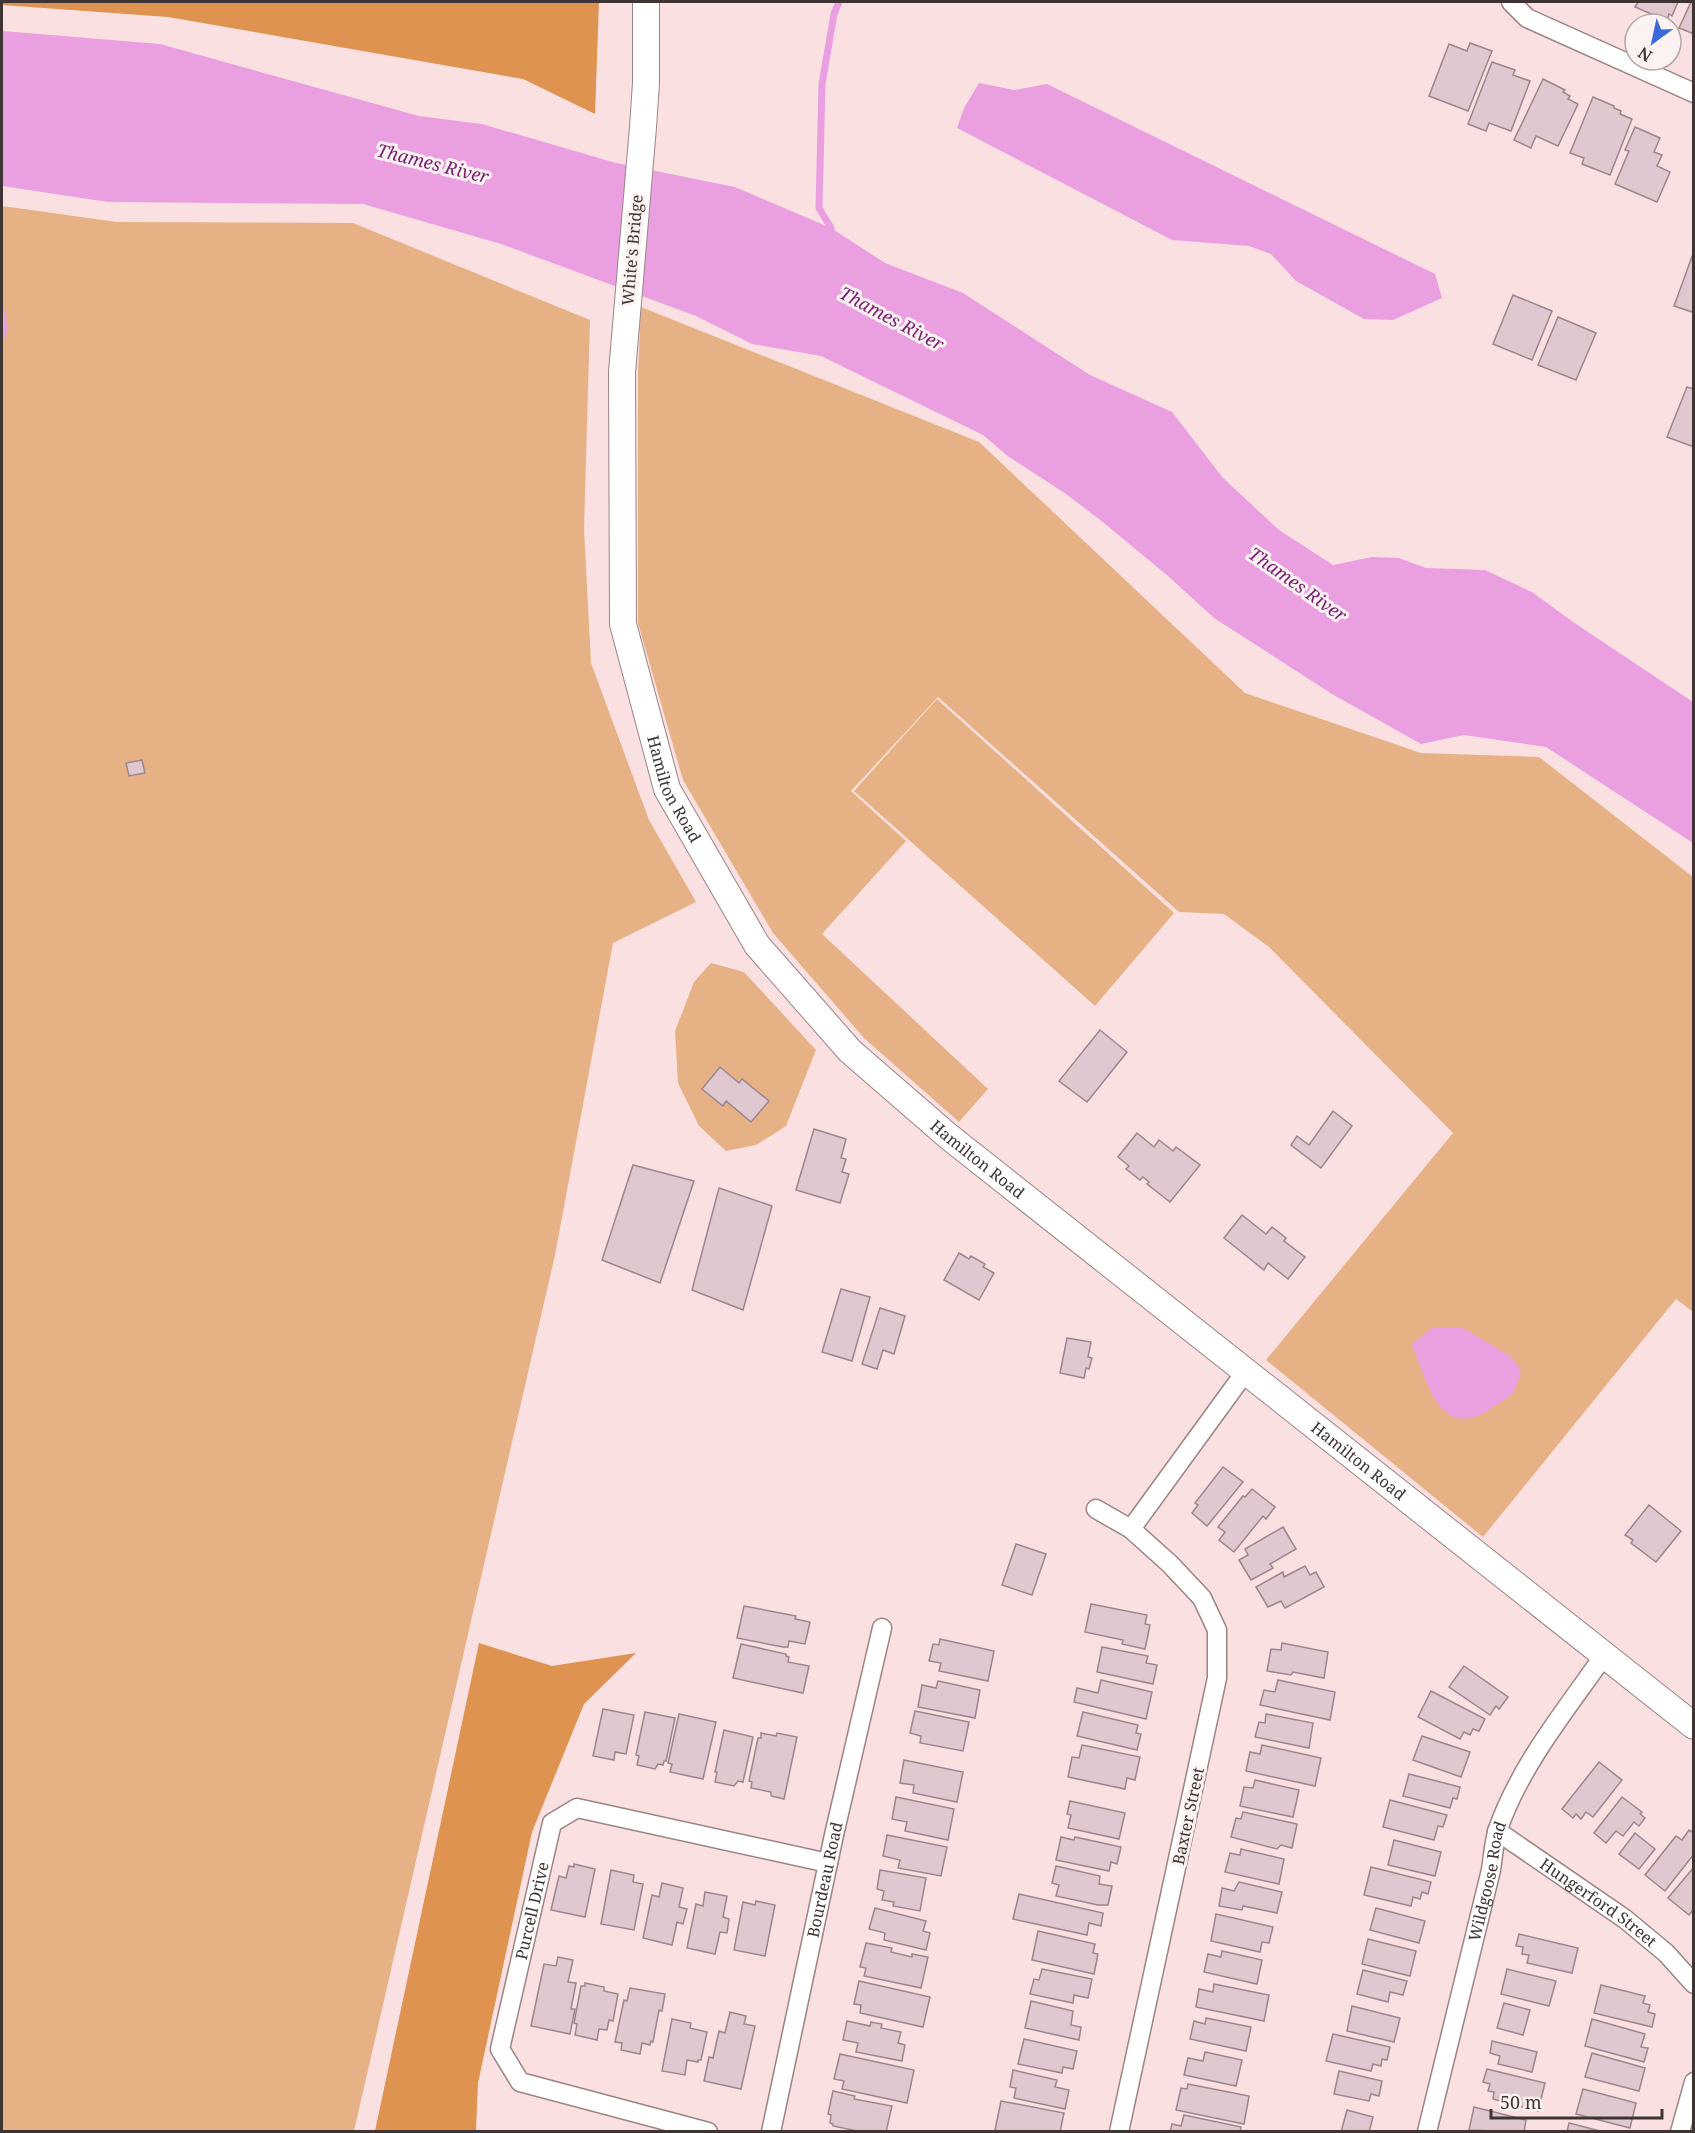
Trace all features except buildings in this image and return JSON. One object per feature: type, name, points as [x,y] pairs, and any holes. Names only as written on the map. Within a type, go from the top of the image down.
[{"type":"main road","name":"White's Bridge","points":[[622,372],[646,83],[646,2]]},
{"type":"main road","name":"Hamilton Road","points":[[622,372],[623,624],[668,789],[757,945],[850,1051],[948,1136],[1694,1726]]},
{"type":"street","points":[[1511,2],[1527,18],[1694,93]]},
{"type":"street","points":[[1131,1529],[1246,1371]]},
{"type":"street","name":"Baxter Street","points":[[1096,1509],[1131,1529],[1170,1564],[1202,1598],[1217,1630],[1217,1678],[1119,2132]]},
{"type":"street","name":"Bourdeau Road","points":[[771,2132],[828,1863],[882,1628]]},
{"type":"street","name":"Wildgoose Road","points":[[1427,2132],[1491,1870],[1497,1831],[1510,1799],[1534,1757],[1605,1654]]},
{"type":"street","name":"Purcell Drive","points":[[708,2132],[520,2082],[500,2049],[552,1822],[577,1808],[828,1863]]},
{"type":"street","name":"Hungerford Street","points":[[1497,1831],[1625,1919],[1666,1953],[1694,1984]]},
{"type":"street","points":[[1680,2132],[1694,2082]]},
{"type":"shaded area","points":[[2,2],[599,2],[595,114],[523,79],[168,17],[2,5]]},
{"type":"shaded area","points":[[2,206],[117,222],[353,223],[590,320],[584,529],[591,663],[649,820],[696,902],[613,943],[555,1255],[354,2131],[2,2131]]},
{"type":"shaded area","points":[[641,307],[979,442],[1245,693],[1421,753],[1539,757],[1693,877],[1693,1312],[1676,1299],[1483,1537],[1266,1360],[1453,1133],[1269,947],[1224,914],[1179,912],[938,697],[851,791],[906,841],[822,934],[988,1089],[959,1122],[864,1038],[773,933],[683,780],[638,623],[638,372]]},
{"type":"shaded area","points":[[937,699],[1174,913],[1095,1006],[854,791]]},
{"type":"shaded area","points":[[711,963],[744,972],[816,1050],[786,1126],[756,1145],[726,1151],[699,1126],[678,1083],[675,1031],[694,982]]},
{"type":"shaded area","points":[[479,1643],[552,1666],[636,1653],[584,1704],[532,1832],[478,2083],[476,2131],[375,2131]]},
{"type":"water","name":"Thames River","points":[[2,31],[160,44],[419,116],[482,124],[616,163],[735,187],[831,228],[885,263],[963,293],[1090,375],[1172,412],[1223,478],[1279,530],[1333,565],[1372,557],[1399,558],[1426,568],[1485,570],[1532,592],[1693,702],[1693,843],[1546,747],[1464,735],[1421,744],[1332,694],[1214,618],[1104,523],[1066,494],[1009,457],[983,435],[821,356],[752,344],[696,316],[501,244],[363,204],[108,202],[2,186]]},
{"type":"water","points":[[979,83],[1014,90],[1047,84],[1435,274],[1442,298],[1393,320],[1364,319],[1296,281],[1271,254],[1249,246],[1172,240],[957,128],[964,108]]},
{"type":"water","points":[[2,311],[6,311],[7,331],[2,346]]},
{"type":"water","points":[[1432,1328],[1463,1328],[1510,1356],[1521,1370],[1513,1392],[1490,1409],[1473,1417],[1459,1418],[1447,1413],[1430,1389],[1412,1344]]},
{"type":"waterway","points":[[831,228],[819,208],[822,84],[834,14],[839,2]]}]
